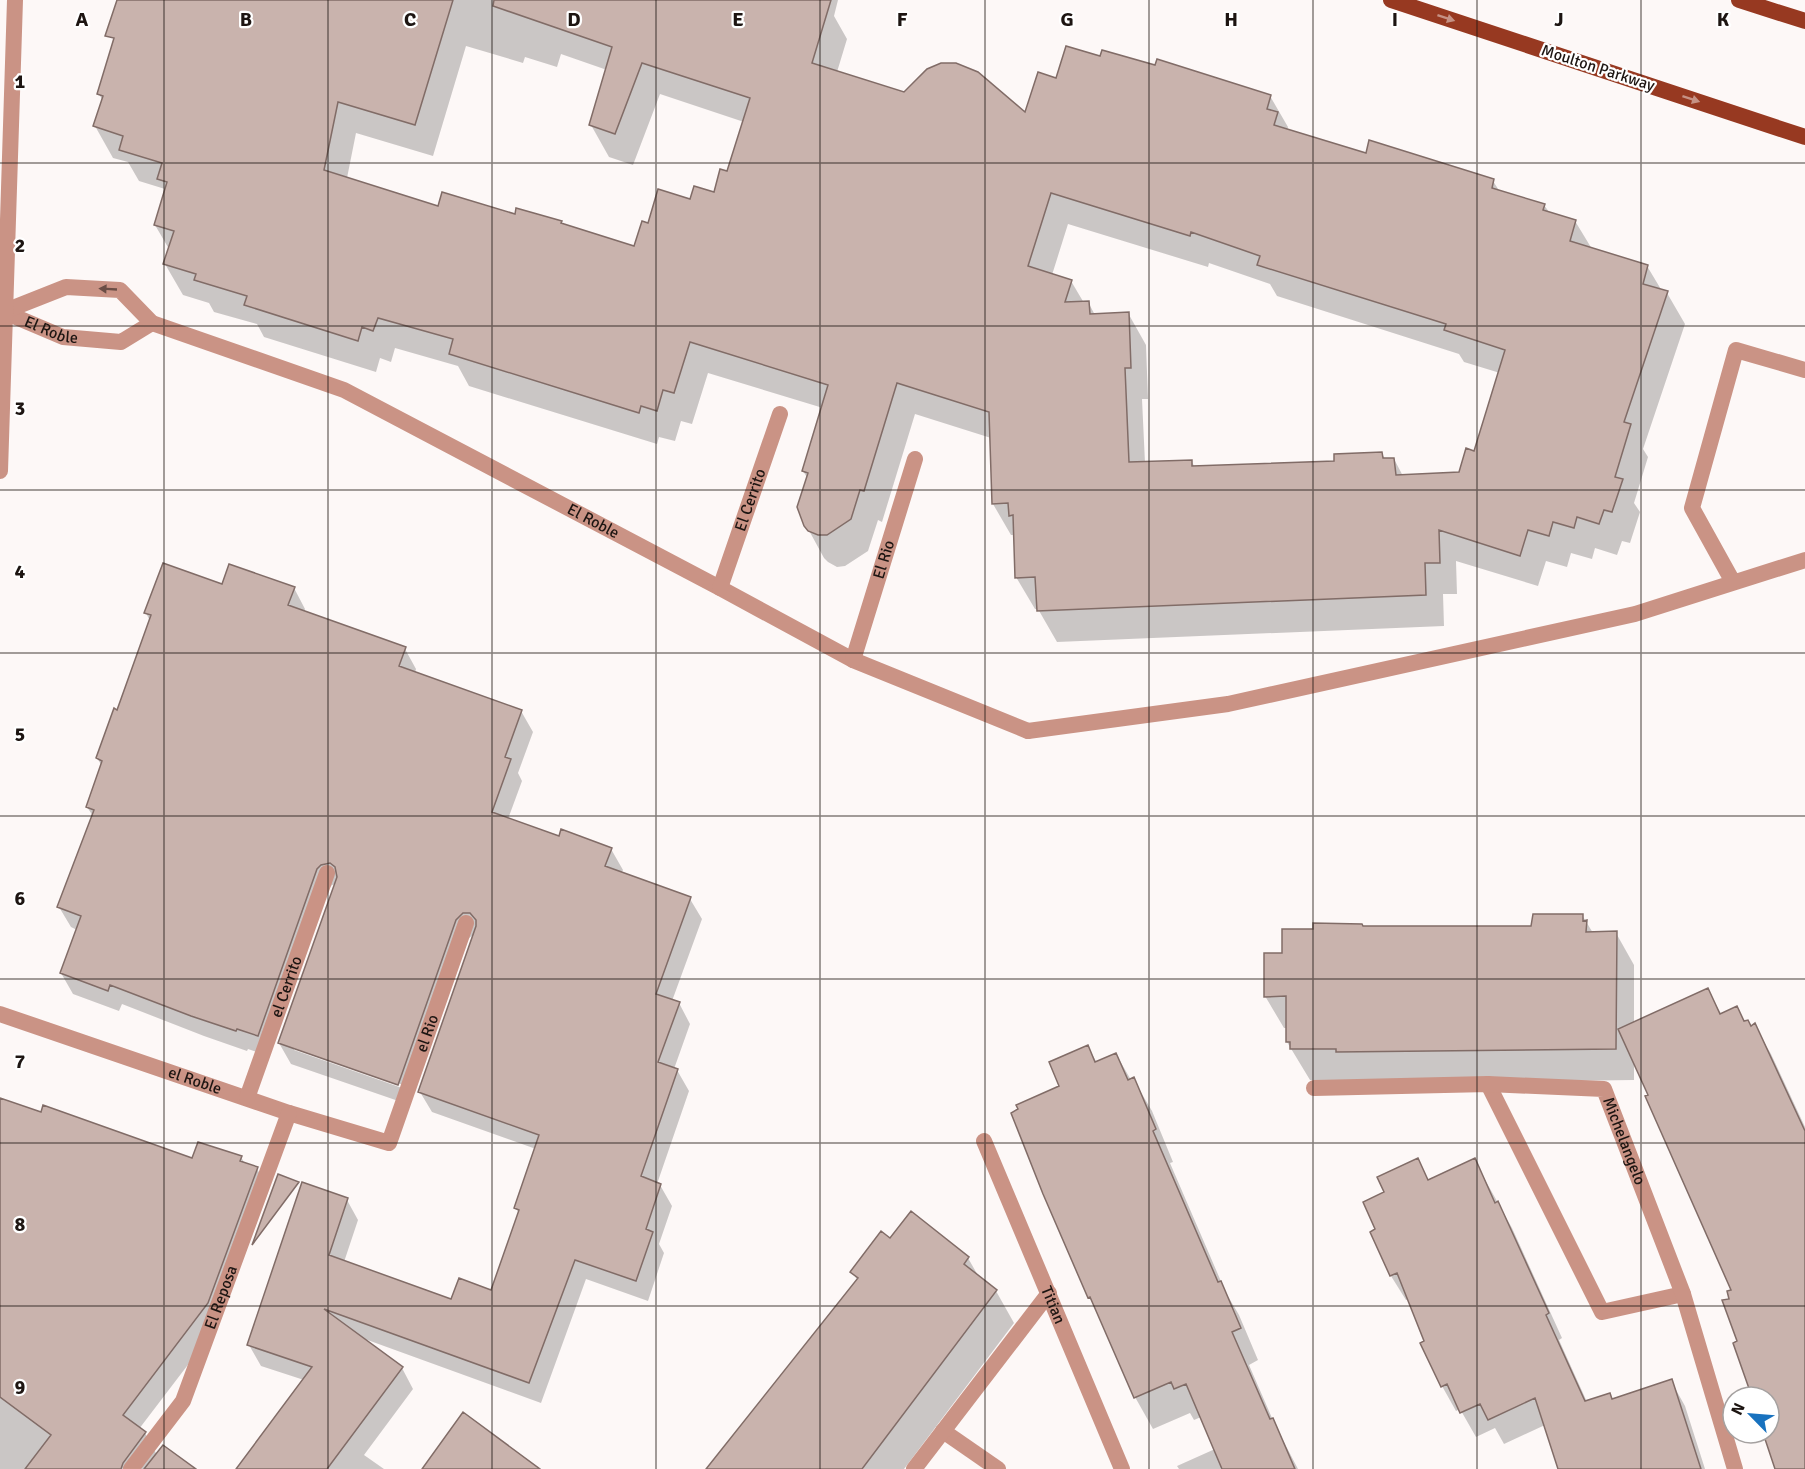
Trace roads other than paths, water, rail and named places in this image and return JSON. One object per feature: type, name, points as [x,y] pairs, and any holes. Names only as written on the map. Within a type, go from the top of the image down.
[{"type":"main road","name":"Moulton Parkway","points":[[1391,0],[1805,136]]},
{"type":"main road","points":[[1739,0],[1805,21]]},
{"type":"street","points":[[0,471],[2,312],[15,0]]},
{"type":"street","name":"El Roble","points":[[2,312],[66,288],[120,290],[152,323],[344,390],[853,660],[1028,731],[1228,704],[1635,614],[1733,582]]},
{"type":"street","name":"El Roble","points":[[2,312],[63,337],[121,342],[152,323]]},
{"type":"street","points":[[1805,370],[1736,350],[1692,508],[1733,582],[1805,560]]},
{"type":"street","name":"El Cerrito","points":[[720,588],[780,414]]},
{"type":"street","name":"El Rio","points":[[853,660],[915,459]]},
{"type":"street","name":"el Cerrito","points":[[247,1098],[327,873]]},
{"type":"street","name":"el Rio","points":[[389,1143],[466,923]]},
{"type":"street","name":"el Roble","points":[[0,1014],[289,1113],[389,1143]]},
{"type":"street","points":[[1488,1084],[1602,1312],[1683,1294]]},
{"type":"street","name":"Michelangelo","points":[[1314,1088],[1488,1084],[1604,1089],[1683,1294],[1735,1469]]},
{"type":"street","name":"El Reposa","points":[[131,1469],[183,1401],[289,1113]]},
{"type":"street","name":"Titian","points":[[984,1141],[1122,1469]]},
{"type":"street","points":[[914,1469],[1049,1293]]},
{"type":"street","points":[[943,1431],[998,1469]]}]
